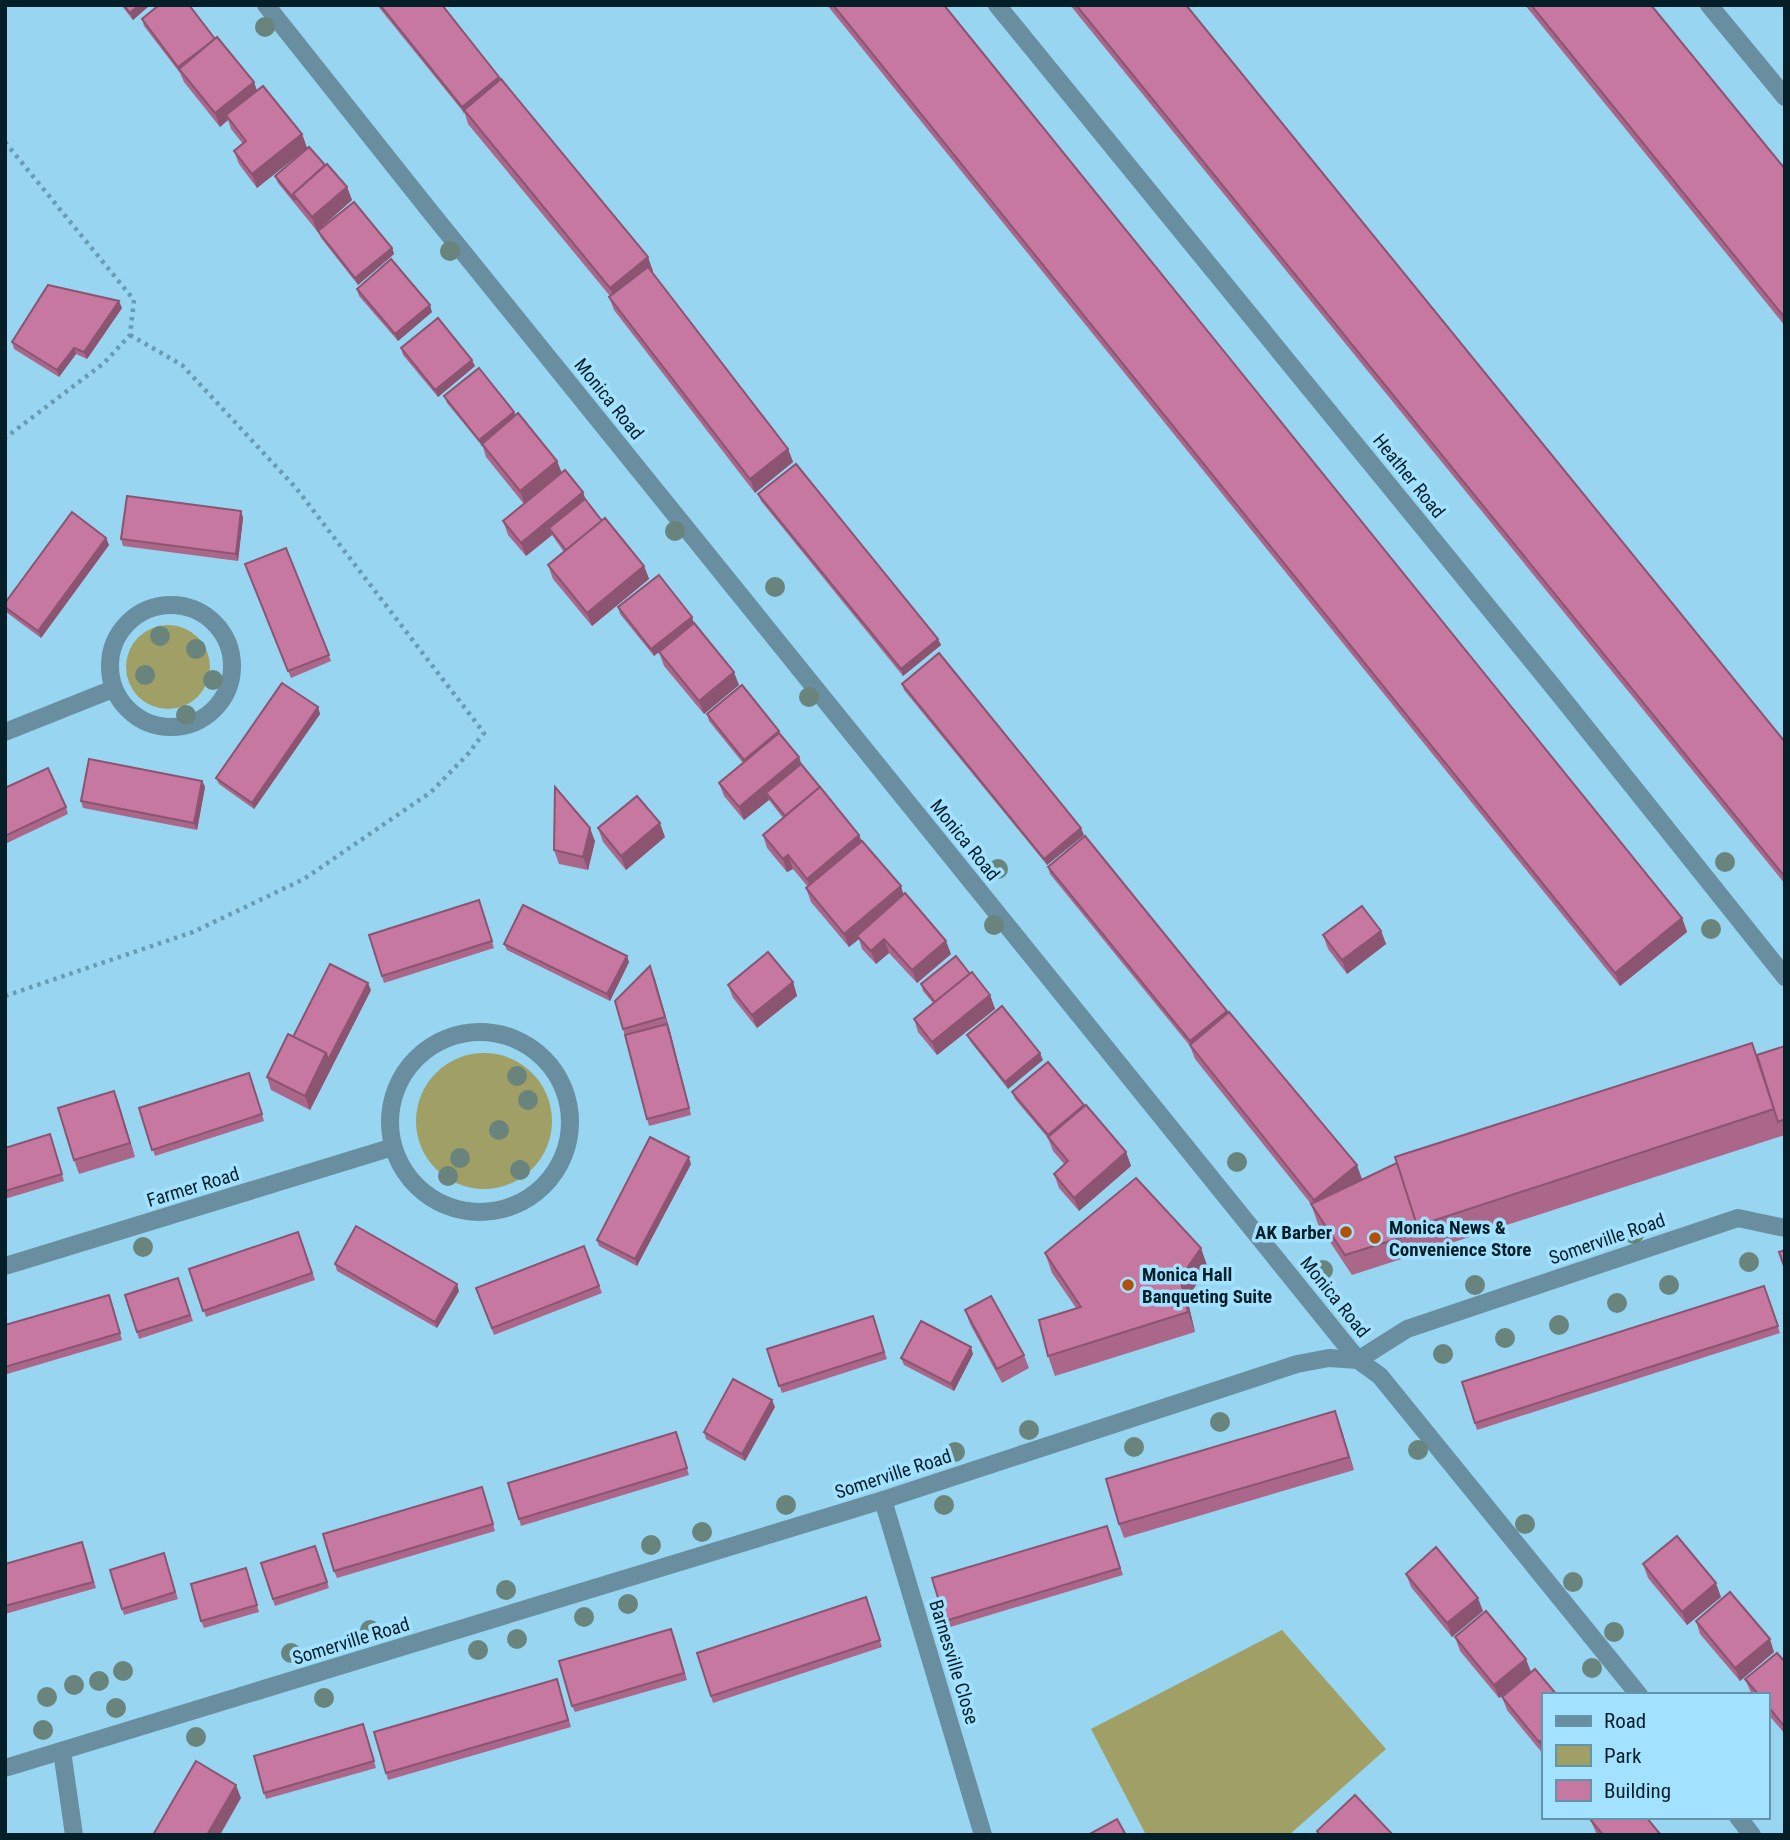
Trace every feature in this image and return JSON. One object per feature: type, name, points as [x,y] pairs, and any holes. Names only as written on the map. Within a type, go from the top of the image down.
[{"type":"street","name":"Monica Road","points":[[266,5],[1358,1360],[1380,1376],[1637,1693]]},
{"type":"street","name":"Heather Road","points":[[997,5],[1555,689],[1785,976]]},
{"type":"street","points":[[1709,5],[1785,97]]},
{"type":"street","points":[[165,604],[188,607],[208,617],[224,634],[232,655],[232,678],[223,699],[208,716],[188,726],[165,728],[144,722],[125,708],[113,689],[109,666],[114,644],[125,625],[143,611],[165,604]]},
{"type":"street","points":[[5,732],[113,689]]},
{"type":"street","points":[[464,1032],[503,1033],[537,1050],[561,1079],[571,1115],[566,1153],[546,1185],[514,1206],[477,1213],[441,1204],[411,1181],[393,1147],[391,1109],[403,1073],[429,1046],[464,1032]]},
{"type":"street","name":"Farmer Road","points":[[5,1266],[393,1147]]},
{"type":"street","name":"Somerville Road","points":[[5,1768],[883,1500],[1297,1364],[1329,1358],[1358,1360],[1407,1329],[1738,1218],[1785,1228]]},
{"type":"street","name":"Barnesville Close","points":[[883,1500],[983,1835]]},
{"type":"street","points":[[62,1751],[74,1835]]},
{"type":"street","points":[[1740,1819],[1752,1835]]},
{"type":"path","points":[[5,142],[134,300],[130,335],[104,363],[5,438]]},
{"type":"path","points":[[5,996],[193,932],[304,879],[431,792],[468,754],[484,733],[296,488],[182,365],[130,335]]},
{"type":"green space","points":[[168,625],[191,632],[203,644],[210,667],[203,690],[191,702],[168,709],[145,702],[133,690],[126,667],[133,644],[145,632]]},
{"type":"green space","points":[[484,1053],[510,1058],[532,1073],[547,1095],[552,1121],[547,1147],[532,1169],[510,1184],[484,1189],[458,1184],[436,1169],[421,1147],[416,1121],[421,1095],[436,1073],[458,1058]]},
{"type":"green space","points":[[1282,1630],[1386,1749],[1289,1835],[1146,1835],[1091,1729]]},
{"type":"building","points":[[124,5],[139,5],[130,13]]},
{"type":"building","points":[[159,5],[189,5],[215,39],[178,67],[142,19]]},
{"type":"building","points":[[380,5],[442,5],[499,77],[462,107]]},
{"type":"building","points":[[833,5],[944,5],[1682,918],[1615,973]]},
{"type":"building","points":[[1076,5],[1186,5],[1785,742],[1785,877]]},
{"type":"building","points":[[1531,5],[1651,5],[1785,169],[1785,318]]},
{"type":"building","points":[[217,37],[254,82],[215,113],[179,69]]},
{"type":"building","points":[[501,79],[648,257],[610,288],[464,110]]},
{"type":"building","points":[[263,86],[302,134],[252,174],[234,151],[246,141],[226,115]]},
{"type":"building","points":[[309,147],[325,165],[293,194],[295,200],[275,176]]},
{"type":"building","points":[[327,164],[347,187],[312,217],[293,194]]},
{"type":"building","points":[[354,202],[392,248],[355,278],[318,231]]},
{"type":"building","points":[[391,259],[430,305],[395,334],[357,289]]},
{"type":"building","points":[[648,267],[788,449],[750,479],[609,297]]},
{"type":"building","points":[[48,285],[119,301],[84,352],[74,348],[57,370],[12,342]]},
{"type":"building","points":[[438,318],[472,360],[435,390],[401,348]]},
{"type":"building","points":[[479,368],[514,412],[479,440],[444,396]]},
{"type":"building","points":[[518,413],[557,461],[520,491],[482,444]]},
{"type":"building","points":[[796,464],[938,639],[901,669],[758,494]]},
{"type":"building","points":[[565,470],[583,492],[521,543],[503,521]]},
{"type":"building","points":[[127,496],[241,511],[236,554],[121,539]]},
{"type":"building","points":[[585,499],[602,521],[566,550],[549,528]]},
{"type":"building","points":[[72,512],[106,538],[38,631],[5,607],[5,603]]},
{"type":"building","points":[[605,518],[644,566],[587,613],[548,565]]},
{"type":"building","points":[[286,548],[329,655],[288,671],[245,564]]},
{"type":"building","points":[[659,575],[692,617],[651,649],[618,607]]},
{"type":"building","points":[[694,623],[734,672],[699,701],[659,652]]},
{"type":"building","points":[[939,653],[1081,828],[1044,859],[902,684]]},
{"type":"building","points":[[282,683],[318,707],[252,803],[216,778]]},
{"type":"building","points":[[742,685],[779,731],[744,760],[707,714]]},
{"type":"building","points":[[779,733],[799,757],[739,807],[719,783]]},
{"type":"building","points":[[89,759],[202,781],[194,823],[81,801]]},
{"type":"building","points":[[801,764],[820,787],[785,816],[766,793]]},
{"type":"building","points":[[48,768],[66,807],[5,836],[5,788]]},
{"type":"building","points":[[555,787],[590,828],[583,857],[554,850]]},
{"type":"building","points":[[820,787],[859,835],[807,879],[788,855],[783,859],[763,835]]},
{"type":"building","points":[[637,796],[660,823],[621,856],[598,828]]},
{"type":"building","points":[[1085,836],[1227,1011],[1190,1041],[1048,867]]},
{"type":"building","points":[[862,841],[901,886],[844,934],[806,888]]},
{"type":"building","points":[[905,893],[946,941],[912,970],[884,939],[871,951],[857,936]]},
{"type":"building","points":[[479,900],[492,941],[382,976],[369,935]]},
{"type":"building","points":[[523,905],[627,956],[607,994],[504,944]]},
{"type":"building","points":[[1362,906],[1381,931],[1342,960],[1323,935]]},
{"type":"building","points":[[768,952],[793,982],[752,1015],[728,985]]},
{"type":"building","points":[[956,956],[970,974],[935,1002],[921,984]]},
{"type":"building","points":[[330,964],[368,983],[328,1060],[326,1053],[293,1037]]},
{"type":"building","points":[[650,966],[665,1017],[623,1029],[615,1001]]},
{"type":"building","points":[[972,972],[990,995],[932,1042],[914,1019]]},
{"type":"building","points":[[1002,1006],[1040,1053],[1005,1082],[967,1035]]},
{"type":"building","points":[[1229,1012],[1357,1165],[1314,1200],[1190,1045]]},
{"type":"building","points":[[667,1024],[689,1108],[647,1119],[625,1035]]},
{"type":"building","points":[[288,1034],[326,1053],[305,1096],[267,1077]]},
{"type":"building","points":[[1752,1043],[1774,1109],[1417,1226],[1395,1157]]},
{"type":"building","points":[[1785,1046],[1785,1119],[1778,1122],[1757,1055]]},
{"type":"building","points":[[1048,1062],[1084,1105],[1048,1135],[1012,1092]]},
{"type":"building","points":[[249,1073],[262,1114],[152,1150],[139,1108]]},
{"type":"building","points":[[114,1091],[130,1143],[74,1160],[58,1108]]},
{"type":"building","points":[[1086,1105],[1126,1152],[1074,1198],[1054,1174],[1068,1161],[1048,1137]]},
{"type":"building","points":[[50,1134],[62,1174],[5,1191],[5,1148]]},
{"type":"building","points":[[650,1137],[689,1157],[635,1259],[597,1240]]},
{"type":"building","name":"Monica News & Convenience Store","points":[[1397,1163],[1419,1232],[1345,1255],[1311,1204]]},
{"type":"building","name":"Monica Hall Banqueting Suite","points":[[1136,1178],[1201,1248],[1180,1278],[1188,1312],[1048,1356],[1039,1320],[1081,1307],[1045,1253]]},
{"type":"building","points":[[356,1226],[457,1284],[435,1322],[335,1264]]},
{"type":"building","points":[[298,1232],[312,1273],[203,1311],[189,1269]]},
{"type":"building","points":[[584,1246],[599,1286],[492,1328],[476,1288]]},
{"type":"building","points":[[1785,1250],[1785,1269],[1779,1252]]},
{"type":"building","points":[[178,1278],[190,1315],[137,1332],[125,1295]]},
{"type":"building","points":[[1764,1286],[1778,1326],[1475,1423],[1462,1382]]},
{"type":"building","points":[[109,1295],[120,1333],[5,1367],[5,1325]]},
{"type":"building","points":[[991,1296],[1024,1355],[997,1369],[965,1310]]},
{"type":"building","points":[[873,1316],[884,1352],[779,1386],[767,1349]]},
{"type":"building","points":[[921,1321],[971,1347],[951,1384],[901,1358]]},
{"type":"building","points":[[733,1379],[772,1400],[742,1454],[704,1432]]},
{"type":"building","points":[[1335,1411],[1349,1457],[1119,1524],[1106,1479]]},
{"type":"building","points":[[676,1432],[687,1468],[519,1519],[508,1483]]},
{"type":"building","points":[[482,1487],[493,1524],[334,1571],[323,1534]]},
{"type":"building","points":[[1107,1526],[1120,1568],[945,1621],[932,1578]]},
{"type":"building","points":[[1677,1536],[1716,1583],[1682,1612],[1643,1564]]},
{"type":"building","points":[[82,1542],[93,1582],[5,1606],[5,1564]]},
{"type":"building","points":[[315,1546],[327,1582],[273,1599],[261,1563]]},
{"type":"building","points":[[1436,1547],[1478,1598],[1447,1623],[1406,1574]]},
{"type":"building","points":[[164,1553],[175,1592],[122,1609],[110,1570]]},
{"type":"building","points":[[246,1568],[257,1605],[201,1621],[191,1584]]},
{"type":"building","points":[[1730,1592],[1770,1639],[1735,1668],[1696,1621]]},
{"type":"building","points":[[866,1597],[880,1640],[711,1696],[697,1653]]},
{"type":"building","points":[[1486,1611],[1526,1659],[1494,1685],[1455,1637]]},
{"type":"building","points":[[671,1629],[684,1673],[572,1706],[559,1661]]},
{"type":"building","points":[[1777,1653],[1785,1662],[1784,1726],[1769,1707],[1769,1693],[1757,1693],[1745,1679]]},
{"type":"building","points":[[1535,1669],[1555,1693],[1542,1693],[1542,1740],[1539,1742],[1502,1697]]},
{"type":"building","points":[[557,1679],[568,1720],[386,1773],[374,1732]]},
{"type":"building","points":[[363,1724],[374,1761],[264,1793],[254,1756]]},
{"type":"building","points":[[196,1761],[236,1785],[207,1835],[153,1835]]},
{"type":"building","points":[[1355,1795],[1393,1835],[1320,1835],[1317,1831]]},
{"type":"building","points":[[1117,1819],[1126,1835],[1088,1835]]},
{"type":"building","points":[[1590,1819],[1648,1819],[1661,1835],[1603,1835]]},
{"type":"place","name":"AK Barber","points":[[1346,1232]]},
{"type":"place","name":"Monica News & Convenience Store","points":[[1375,1238]]},
{"type":"place","name":"Monica Hall Banqueting Suite","points":[[1128,1285]]}]
